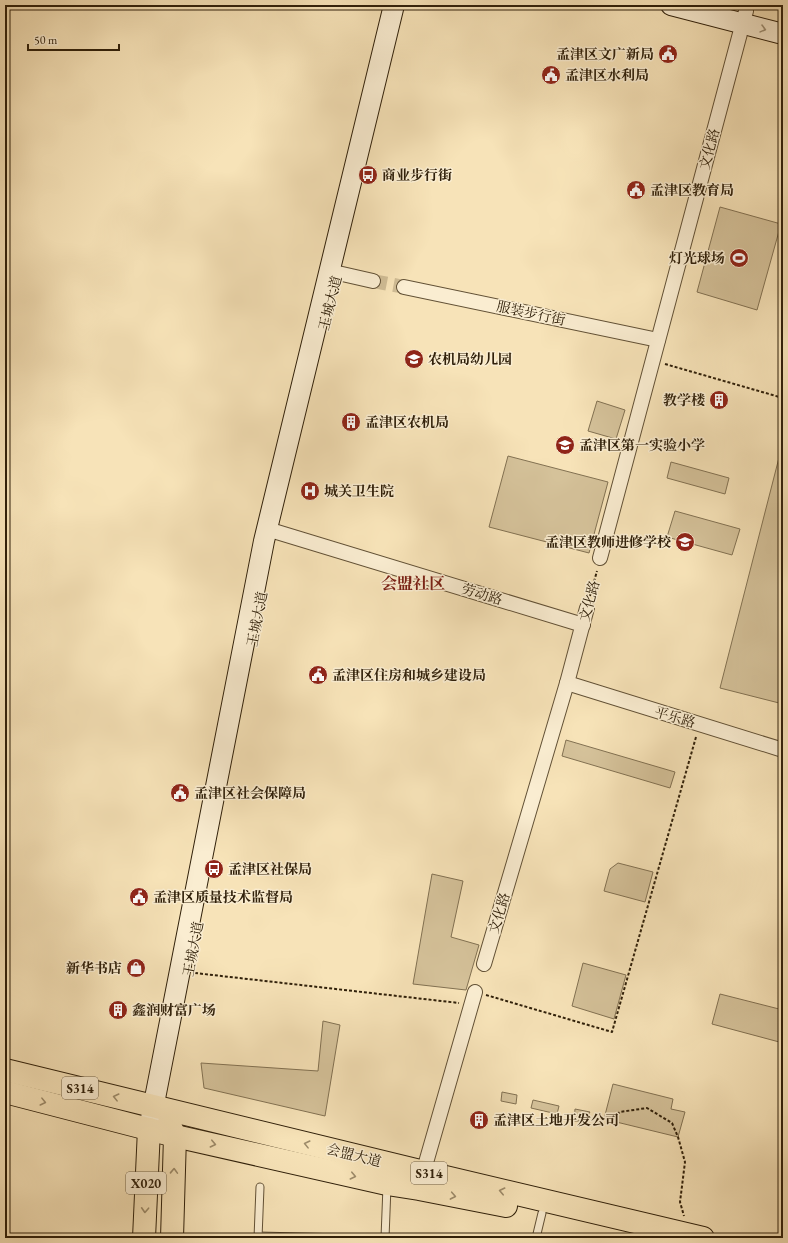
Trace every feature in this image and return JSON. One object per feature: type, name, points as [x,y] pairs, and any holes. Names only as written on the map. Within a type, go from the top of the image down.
[{"type":"main road","name":"王城大道","points":[[159,1108],[271,530],[329,272],[394,5]]},
{"type":"main road","name":"王城大道","points":[[144,1238],[149,1129],[159,1108],[188,972],[271,530],[403,5]]},
{"type":"main road","points":[[672,5],[744,17],[783,20]]},
{"type":"main road","points":[[725,5],[744,17],[783,34]]},
{"type":"main road","name":"会盟大道","points":[[5,1070],[159,1108],[542,1213],[643,1238]]},
{"type":"main road","name":"会盟大道","points":[[5,1092],[175,1136],[387,1184],[421,1180],[704,1238]]},
{"type":"main road","name":"X020","points":[[159,1108],[175,1136],[172,1238]]},
{"type":"street","name":"文化路","points":[[600,558],[744,17]]},
{"type":"street","points":[[329,272],[373,281]]},
{"type":"street","name":"服装步行街","points":[[404,287],[658,340]]},
{"type":"street","name":"劳动路","points":[[271,530],[583,625]]},
{"type":"street","name":"文化路","points":[[484,964],[567,683],[587,608]]},
{"type":"street","name":"平乐路","points":[[567,683],[783,750]]},
{"type":"street","points":[[421,1180],[473,998]]},
{"type":"lane","points":[[385,1238],[387,1184]]},
{"type":"lane","points":[[260,1187],[258,1237],[345,1238]]},
{"type":"lane","points":[[536,1238],[542,1213]]},
{"type":"path","points":[[653,360],[783,398]]},
{"type":"path","name":"文化路","points":[[587,608],[600,558]]},
{"type":"path","points":[[188,972],[473,998],[612,1032],[699,724]]},
{"type":"path","points":[[608,1120],[620,1112],[647,1108],[672,1123],[686,1162],[680,1202],[686,1219]]},
{"type":"shaded area","name":"灯光球场","points":[[720,207],[781,224],[757,310],[697,292]]},
{"type":"shaded area","points":[[597,401],[625,410],[616,439],[588,431]]},
{"type":"shaded area","points":[[783,442],[783,704],[720,688]]},
{"type":"shaded area","points":[[508,456],[608,482],[589,553],[489,527]]},
{"type":"shaded area","points":[[671,462],[729,478],[725,494],[667,478]]},
{"type":"shaded area","points":[[675,511],[740,529],[732,555],[667,537]]},
{"type":"shaded area","points":[[566,740],[675,772],[670,788],[562,756]]},
{"type":"shaded area","points":[[618,863],[653,872],[645,902],[604,891],[610,869]]},
{"type":"shaded area","points":[[432,874],[463,881],[451,937],[479,945],[466,990],[413,984]]},
{"type":"shaded area","points":[[583,963],[626,975],[614,1019],[572,1006]]},
{"type":"shaded area","points":[[720,994],[783,1010],[783,1043],[712,1024]]},
{"type":"shaded area","points":[[323,1021],[340,1025],[325,1116],[204,1088],[201,1063],[318,1071]]},
{"type":"shaded area","points":[[613,1084],[673,1099],[671,1109],[685,1112],[678,1137],[604,1119]]},
{"type":"shaded area","points":[[502,1092],[517,1095],[516,1104],[501,1101]]},
{"type":"shaded area","points":[[533,1100],[559,1106],[557,1114],[531,1108]]},
{"type":"shaded area","points":[[575,1109],[590,1112],[585,1119],[574,1121]]},
{"type":"tunnel","points":[[373,281],[404,287]]},
{"type":"place","name":"孟津区文广新局","points":[[668,54]]},
{"type":"place","name":"孟津区水利局","points":[[551,75]]},
{"type":"place","name":"商业步行街","points":[[368,175]]},
{"type":"place","name":"孟津区教育局","points":[[636,190]]},
{"type":"place","name":"灯光球场","points":[[739,258]]},
{"type":"place","name":"农机局幼儿园","points":[[414,359]]},
{"type":"place","name":"教学楼","points":[[719,400]]},
{"type":"place","name":"孟津区农机局","points":[[351,422]]},
{"type":"place","name":"孟津区第一实验小学","points":[[565,445]]},
{"type":"place","name":"城关卫生院","points":[[310,491]]},
{"type":"place","name":"孟津区教师进修学校","points":[[685,542]]},
{"type":"place","name":"孟津区住房和城乡建设局","points":[[318,675]]},
{"type":"place","name":"孟津区社会保障局","points":[[180,793]]},
{"type":"place","name":"孟津区社保局","points":[[214,869]]},
{"type":"place","name":"孟津区质量技术监督局","points":[[139,897]]},
{"type":"place","name":"新华书店","points":[[136,968]]},
{"type":"place","name":"鑫润财富广场","points":[[118,1010]]},
{"type":"place","name":"孟津区土地开发公司","points":[[479,1120]]},
{"type":"district","name":"会盟社区","points":[[413,583]]}]
